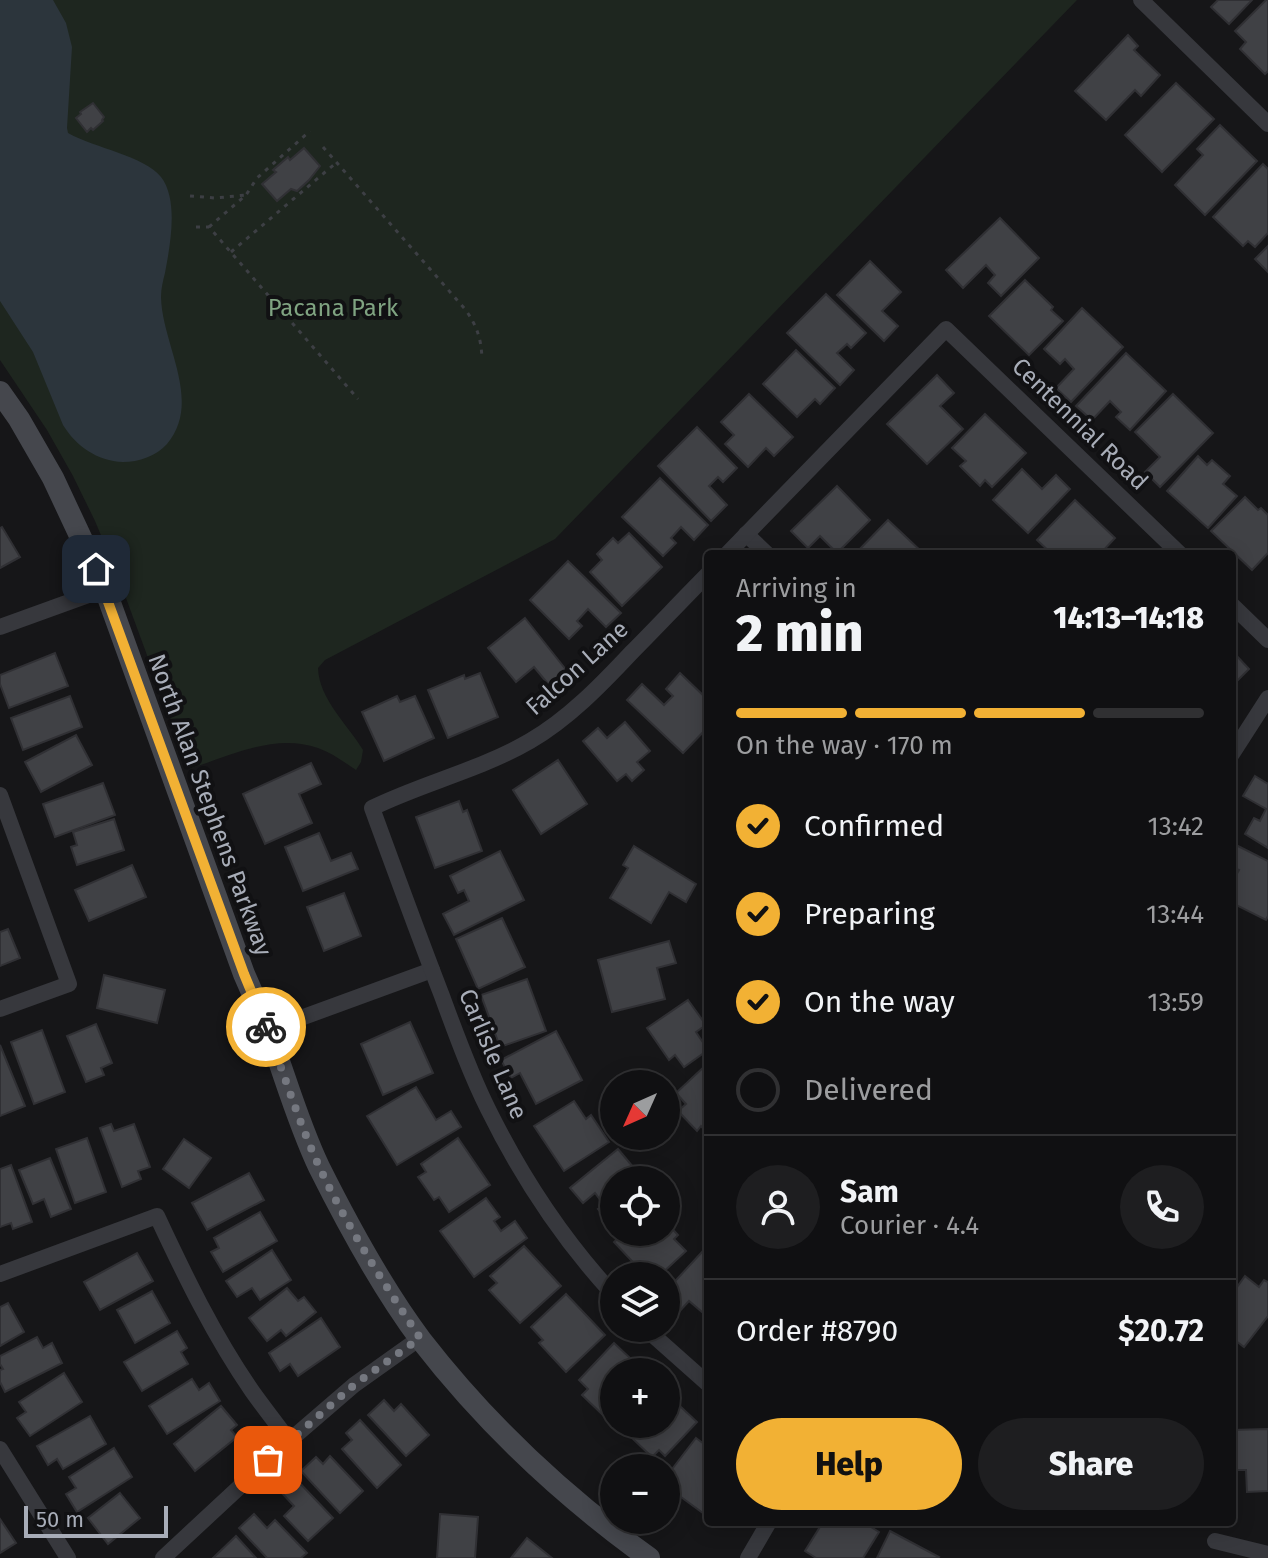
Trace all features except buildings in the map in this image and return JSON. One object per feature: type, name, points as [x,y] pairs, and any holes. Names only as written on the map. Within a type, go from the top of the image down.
[{"type":"street","points":[[1141,0],[1268,124]]},
{"type":"street","name":"Centennial Road","points":[[746,534],[946,329],[1176,550]]},
{"type":"street","name":"North Alan Stephens Parkway","points":[[0,392],[53,478],[105,589],[244,974],[318,1165],[376,1271],[420,1338],[516,1447],[568,1497],[649,1558]]},
{"type":"street","points":[[731,550],[746,534],[763,550]]},
{"type":"street","name":"Falcon Lane","points":[[372,808],[489,761],[530,741],[599,687],[704,578]]},
{"type":"street","points":[[0,627],[105,589]]},
{"type":"street","points":[[1236,609],[1268,640]]},
{"type":"street","points":[[1236,748],[1268,698]]},
{"type":"street","points":[[0,795],[69,984],[0,1009]]},
{"type":"street","name":"Carlisle Lane","points":[[372,808],[487,1108],[554,1220],[600,1280]]},
{"type":"street","points":[[268,1030],[432,970]]},
{"type":"street","points":[[0,1274],[157,1216],[220,1340],[289,1441]]},
{"type":"street","points":[[163,1558],[354,1385],[420,1338]]},
{"type":"street","points":[[661,1342],[704,1380]]},
{"type":"street","points":[[0,1449],[68,1558]]},
{"type":"street","points":[[748,1558],[767,1526]]},
{"type":"street","points":[[1215,1541],[1268,1554]]},
{"type":"path","points":[[196,227],[209,227],[246,195],[257,178],[310,131]]},
{"type":"path","points":[[323,147],[465,309],[476,325],[482,358]]},
{"type":"path","points":[[231,252],[337,162]]},
{"type":"path","points":[[190,196],[215,198],[246,195]]},
{"type":"path","points":[[209,227],[358,399]]},
{"type":"green space","name":"Pacana Park","points":[[0,0],[1077,0],[555,539],[325,660],[318,668],[323,690],[363,750],[356,770],[318,748],[285,743],[252,748],[189,769],[95,521],[47,430],[0,360]]},
{"type":"shaded area","points":[[0,0],[53,0],[66,23],[72,47],[68,133],[143,163],[161,177],[167,187],[172,224],[161,297],[178,372],[181,410],[177,427],[167,444],[158,452],[141,459],[123,462],[104,459],[74,440],[63,425],[33,352],[0,301]]},
{"type":"way so far","points":[[266,1027],[318,1165],[376,1271],[420,1338],[354,1385],[268,1460]]},
{"type":"route","points":[[96,569],[266,1027]]}]
